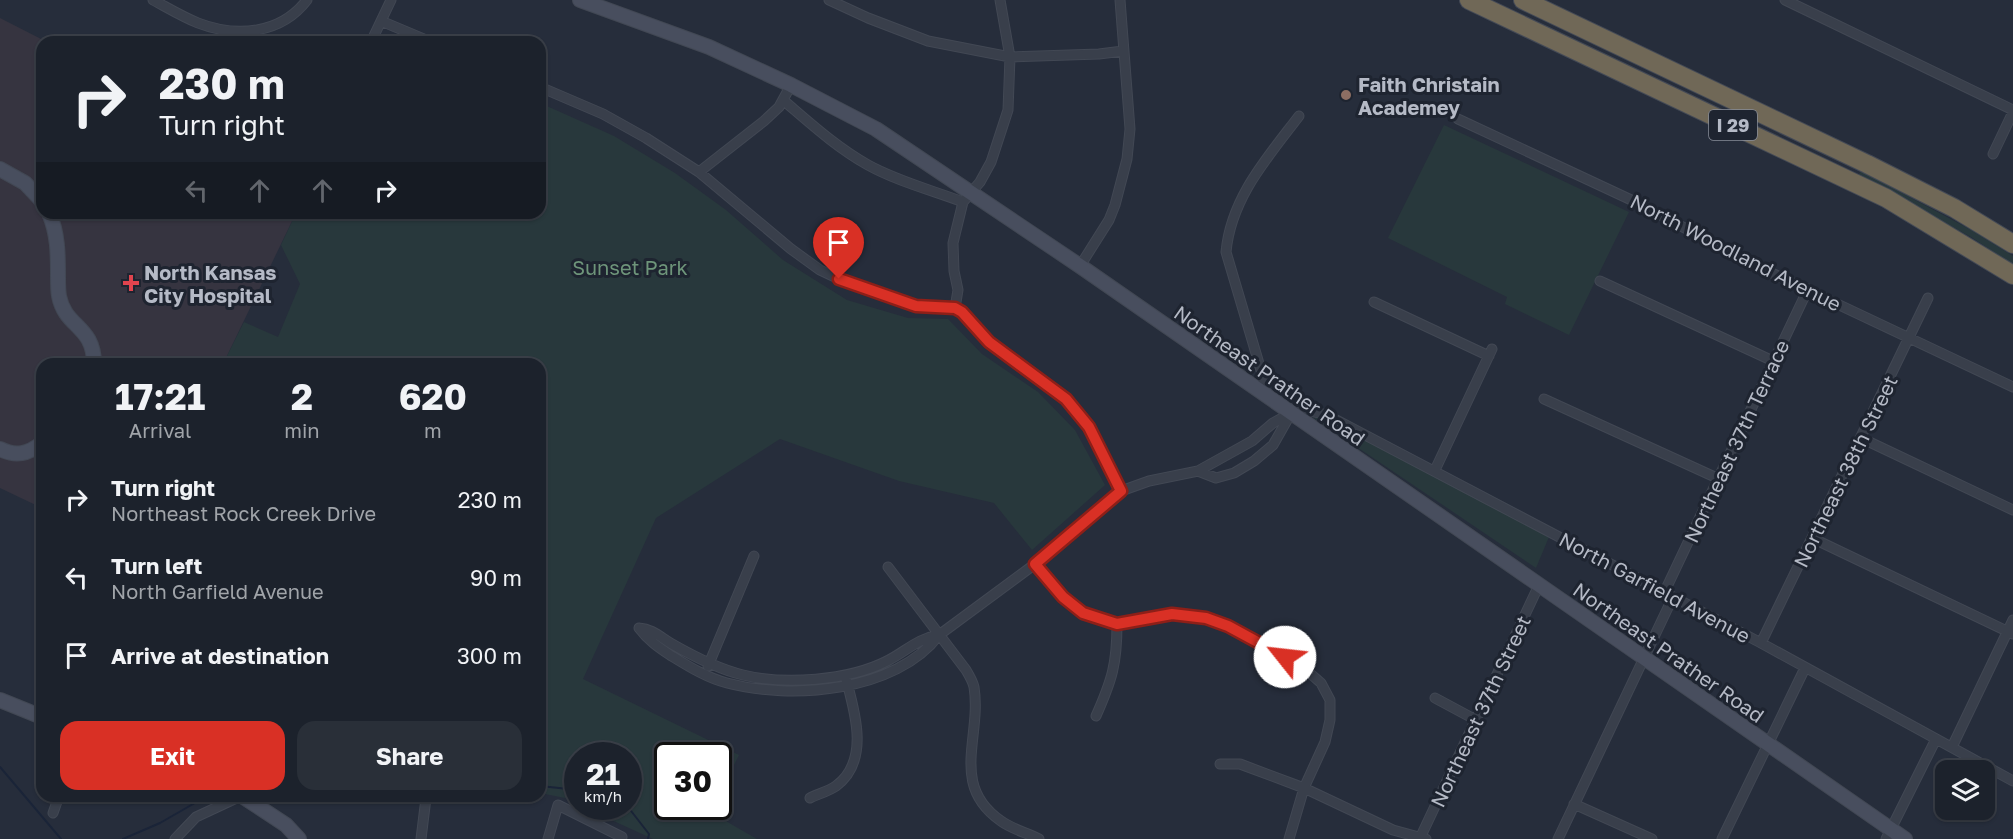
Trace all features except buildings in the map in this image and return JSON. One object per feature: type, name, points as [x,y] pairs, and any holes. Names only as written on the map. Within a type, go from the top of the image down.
[{"type":"highway","name":"I 29","points":[[1469,0],[1886,198],[2013,275]]},
{"type":"highway","name":"I 29","points":[[1523,0],[1857,159],[1954,208],[2013,244]]},
{"type":"highway","points":[[1954,208],[2013,232]]},
{"type":"highway","points":[[1991,261],[2013,286]]},
{"type":"main road","name":"Northeast Prather Road","points":[[580,0],[709,47],[791,85],[876,129],[967,197],[1080,266],[1767,743],[1889,834],[1905,839]]},
{"type":"main road","points":[[0,169],[24,183],[36,195]]},
{"type":"main road","points":[[51,219],[58,246],[58,296],[67,316],[88,337],[94,358]]},
{"type":"main road","points":[[0,449],[12,455],[24,453],[36,446]]},
{"type":"main road","points":[[0,700],[36,715]]},
{"type":"main road","points":[[250,802],[286,825],[299,839]]},
{"type":"street","points":[[153,0],[197,23],[228,30],[249,31],[268,29],[284,21],[307,0]]},
{"type":"street","points":[[374,36],[391,0]]},
{"type":"street","points":[[829,0],[928,41],[1010,57],[1123,51]]},
{"type":"street","points":[[955,308],[958,290],[954,271],[953,243],[967,197],[992,162],[1008,110],[1010,57],[1000,0]]},
{"type":"street","points":[[1080,266],[1109,220],[1127,159],[1130,129],[1120,0]]},
{"type":"street","points":[[1785,0],[2013,111],[1993,154]]},
{"type":"street","points":[[381,21],[417,36]]},
{"type":"street","points":[[699,172],[764,121],[783,100],[791,85]]},
{"type":"street","points":[[546,90],[603,114],[699,172],[791,249],[820,270],[916,306],[955,308],[962,312],[989,342],[1066,399],[1089,427],[1121,491]]},
{"type":"street","points":[[783,100],[807,123],[866,164],[886,174],[967,197]]},
{"type":"street","points":[[1262,392],[1263,377],[1226,252],[1228,233],[1234,214],[1255,173],[1299,116]]},
{"type":"street","name":"North Woodland Avenue","points":[[1458,120],[1642,205],[1742,259],[2013,387]]},
{"type":"street","points":[[1600,281],[1773,362]]},
{"type":"street","name":"Northeast 37th Terrace","points":[[1664,592],[1808,289]]},
{"type":"street","name":"Northeast 38th Street","points":[[1761,643],[1928,298]]},
{"type":"street","points":[[1374,302],[1491,353],[1435,470]]},
{"type":"street","points":[[1544,399],[1718,478]]},
{"type":"street","name":"North Garfield Avenue","points":[[1292,413],[1306,410],[1327,414],[1761,643],[2013,781]]},
{"type":"street","points":[[1198,471],[1216,478],[1234,473],[1254,461],[1273,445],[1292,413]]},
{"type":"street","points":[[939,635],[923,638],[887,661],[870,668],[806,680],[774,680],[742,675],[670,643],[650,629],[639,628],[648,640],[692,669],[725,683],[755,689],[786,692],[830,689],[881,676],[932,645],[939,635],[1035,564],[1121,491],[1149,481],[1198,471],[1252,441],[1273,423],[1292,413]]},
{"type":"street","points":[[1860,438],[2013,510]]},
{"type":"street","points":[[1812,538],[2010,633]]},
{"type":"street","points":[[705,674],[754,556]]},
{"type":"street","points":[[1035,564],[1063,597],[1083,613],[1117,624],[1172,614],[1206,618],[1228,626],[1304,668],[1321,682],[1330,700],[1325,742],[1304,788],[1289,839]]},
{"type":"street","points":[[888,567],[966,670],[974,686],[970,772],[973,788],[982,802],[1001,822],[1040,839]]},
{"type":"street","name":"Northeast 37th Street","points":[[1424,838],[1539,585]]},
{"type":"street","points":[[1558,839],[1673,597]]},
{"type":"street","points":[[1952,747],[2010,633],[2013,620]]},
{"type":"street","points":[[1096,716],[1111,682],[1117,654],[1117,624]]},
{"type":"street","points":[[1722,839],[1805,668]]},
{"type":"street","points":[[810,798],[836,785],[849,771],[856,757],[858,739],[844,674]]},
{"type":"street","points":[[1435,698],[1476,720]]},
{"type":"street","points":[[1889,834],[1936,739]]},
{"type":"street","points":[[1220,764],[1240,764],[1304,788],[1393,830],[1424,838]]},
{"type":"street","points":[[53,813],[57,802]]},
{"type":"street","points":[[175,839],[196,817],[228,802]]},
{"type":"street","points":[[421,839],[426,802]]},
{"type":"street","points":[[1574,804],[1652,839]]},
{"type":"street","points":[[548,839],[558,805],[622,837]]},
{"type":"shaded area","name":"North Kansas City Hospital","points":[[0,18],[36,36],[36,219],[293,219],[226,358],[36,358],[36,505],[0,488]]},
{"type":"green space","name":"Sunset Park","points":[[546,106],[614,136],[675,173],[726,210],[783,260],[847,300],[908,318],[948,319],[982,354],[1038,392],[1075,430],[1105,485],[1032,550],[994,503],[899,481],[780,439],[656,518],[583,679],[712,742],[654,742],[654,820],[724,820],[757,839],[653,839],[611,820],[642,820],[642,742],[564,742],[564,798],[546,794],[546,358],[226,358],[244,322],[278,337],[300,284],[281,245],[293,219],[546,219]]},
{"type":"green space","points":[[1444,125],[1629,212],[1569,335],[1505,304],[1507,297],[1388,238]]},
{"type":"green space","points":[[1861,171],[1973,231],[2013,256],[2013,265],[1971,237],[1858,176]]},
{"type":"green space","points":[[1311,416],[1334,423],[1549,537],[1536,568]]},
{"type":"green space","points":[[732,752],[739,755],[732,769]]},
{"type":"waterway","points":[[0,767],[61,839]]},
{"type":"waterway","points":[[546,787],[564,789]]},
{"type":"waterway","points":[[123,839],[160,823],[197,802]]},
{"type":"waterway","points":[[638,820],[649,834],[648,839]]},
{"type":"place","name":"Faith Christain Academey","points":[[1346,95]]},
{"type":"place","name":"North Kansas City Hospital","points":[[131,283]]},
{"type":"route","points":[[839,279],[916,306],[955,308],[962,312],[989,342],[1066,399],[1089,427],[1121,491],[1035,564],[1063,597],[1083,613],[1117,624],[1172,614],[1206,618],[1228,626],[1285,657]]}]
